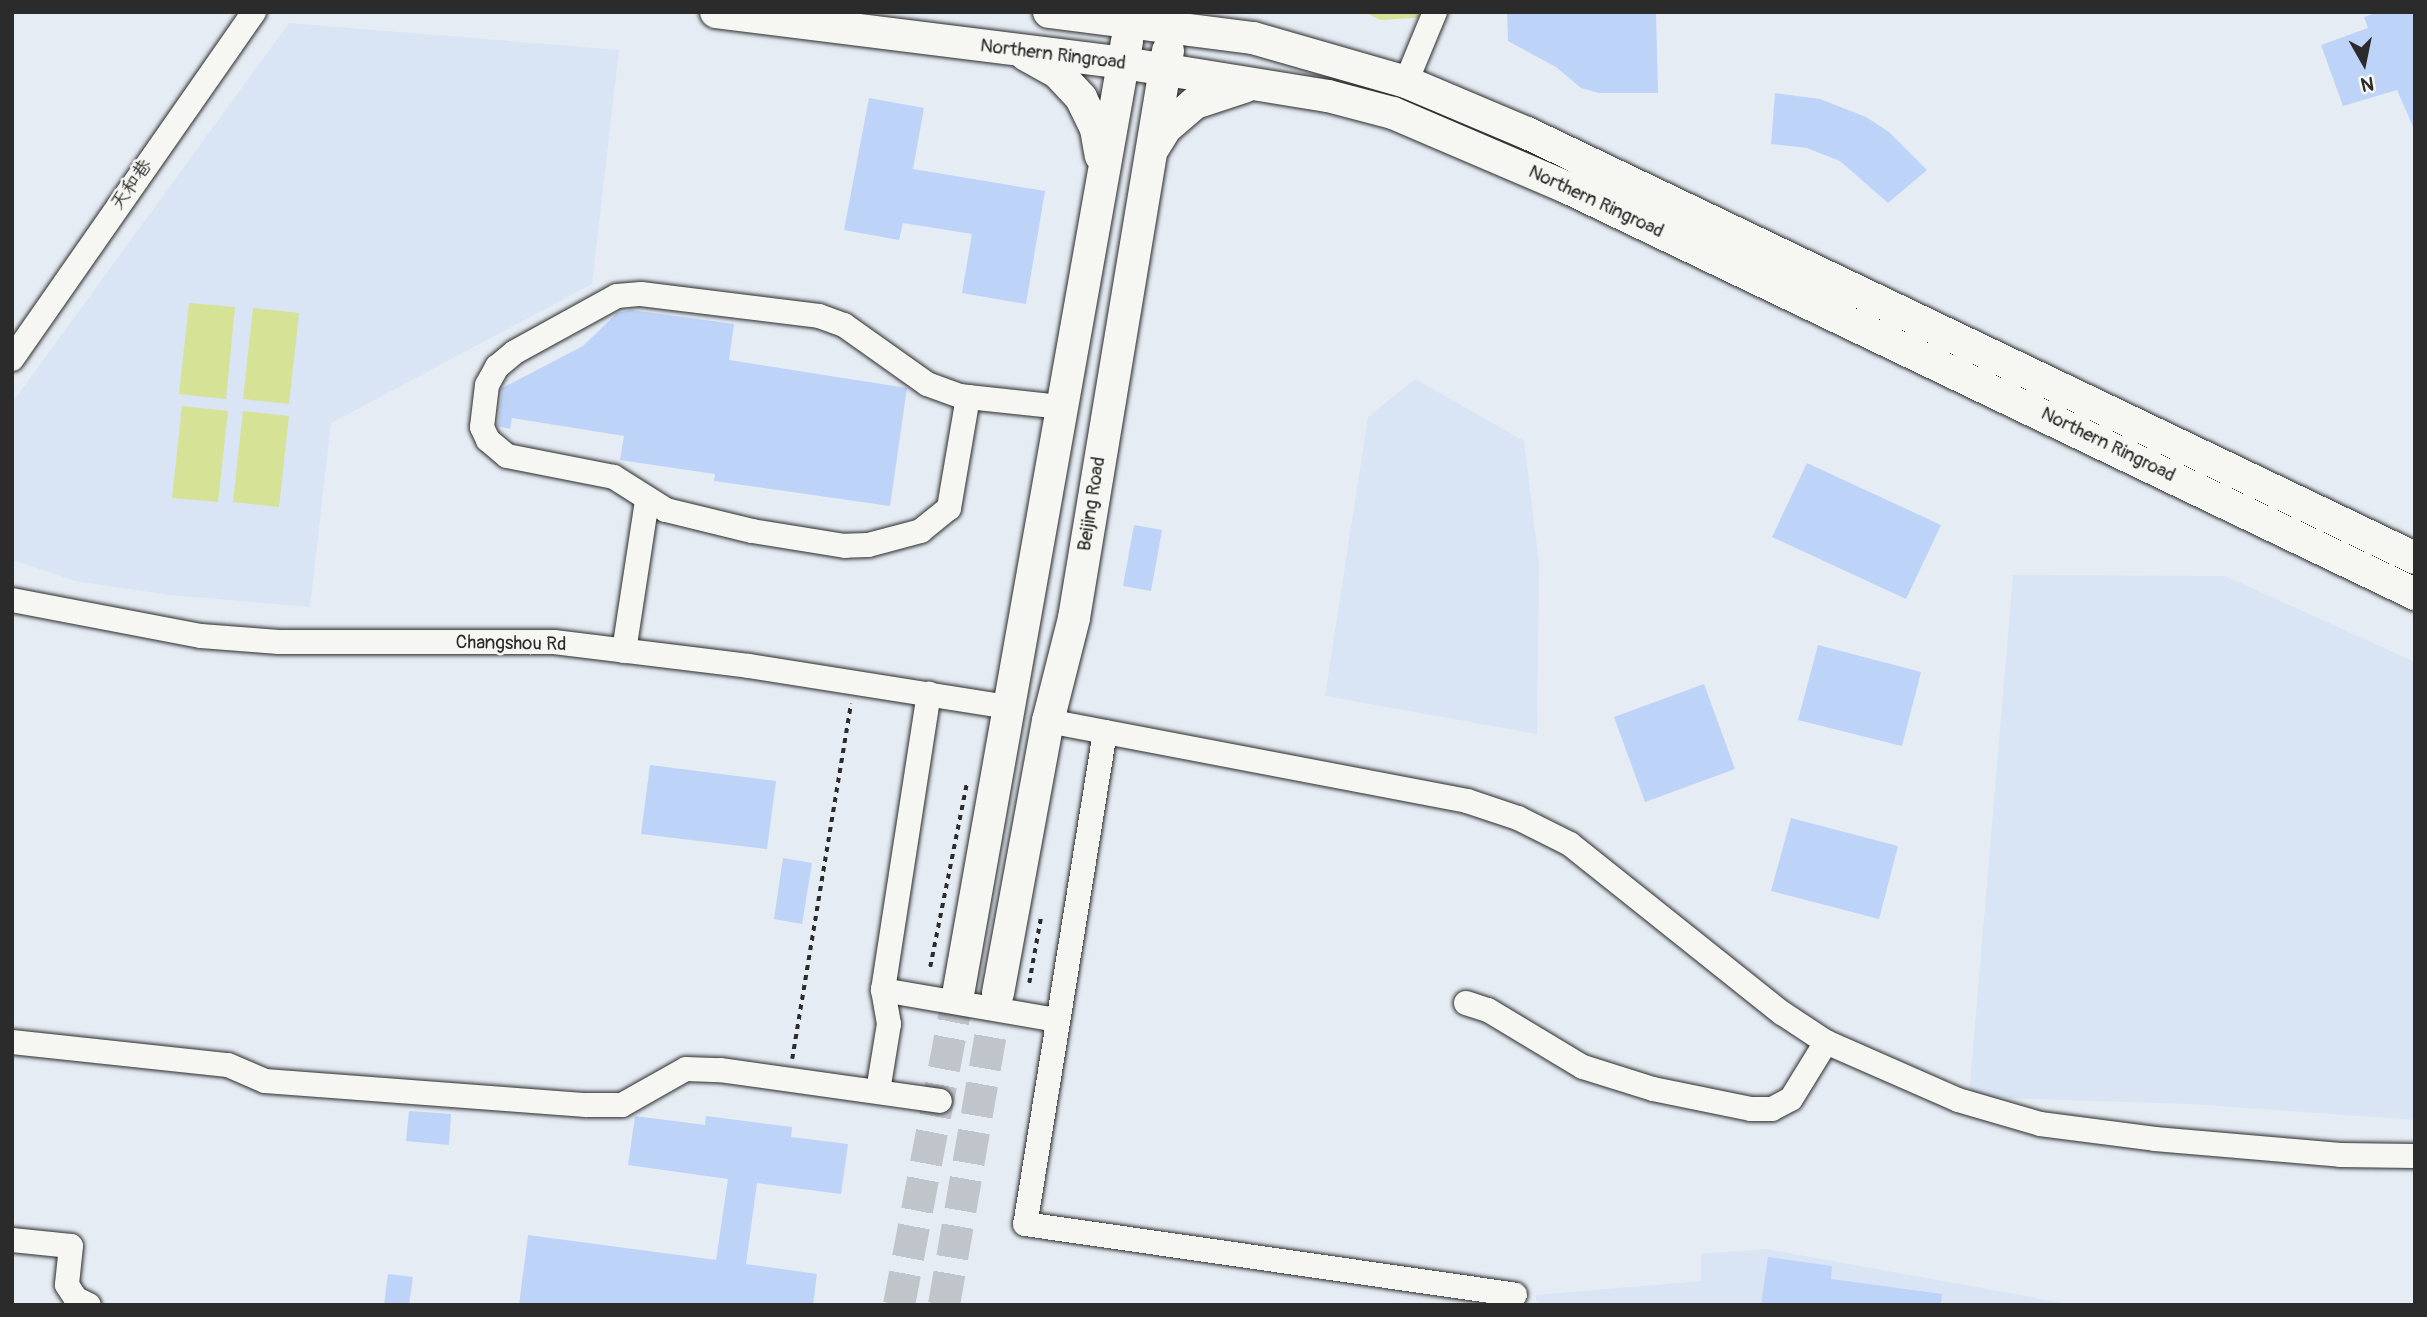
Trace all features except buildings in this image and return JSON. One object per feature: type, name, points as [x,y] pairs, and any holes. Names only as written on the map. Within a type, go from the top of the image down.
[{"type":"main road","name":"Northern Ringroad","points":[[716,12],[1124,63],[1328,96],[1393,113],[1566,187],[2415,594]]},
{"type":"main road","name":"Northern Ringroad","points":[[1049,12],[1172,20],[1294,48],[1406,82],[1527,133],[2415,558]]},
{"type":"main road","points":[[1226,12],[1248,28],[1294,48]]},
{"type":"main road","points":[[959,989],[1103,168],[1124,63],[1129,18]]},
{"type":"main road","name":"Beijing Road","points":[[998,993],[1048,721],[1074,618],[1147,161],[1166,70],[1172,20]]},
{"type":"main road","points":[[1011,49],[1044,63],[1082,99],[1096,129],[1103,168]]},
{"type":"main road","points":[[1147,161],[1166,128],[1195,103],[1226,90],[1259,84]]},
{"type":"street","name":"天和巷","points":[[12,359],[254,12]]},
{"type":"street","points":[[1406,82],[1435,12]]},
{"type":"street","points":[[968,397],[948,508],[921,531],[845,546],[752,531],[666,510],[614,477],[507,456],[488,440],[482,427],[488,385],[498,367],[515,352],[617,296],[641,294],[819,316],[844,326],[927,384],[968,397],[1062,407]]},
{"type":"street","points":[[624,651],[647,500]]},
{"type":"street","name":"Changshou Rd","points":[[12,600],[201,636],[279,642],[554,642],[854,682],[1009,707]]},
{"type":"street","points":[[878,1091],[889,1024],[883,990],[929,694]]},
{"type":"street","points":[[1048,721],[1467,801],[1518,818],[1570,844],[1782,1013],[1826,1042],[1958,1100],[2040,1124],[2340,1155],[2415,1156]]},
{"type":"street","points":[[1105,732],[1056,1020],[1025,1224],[1515,1295]]},
{"type":"street","points":[[883,990],[1056,1020]]},
{"type":"street","points":[[1466,1003],[1488,1010],[1583,1068],[1653,1088],[1751,1109],[1772,1109],[1791,1099],[1826,1042]]},
{"type":"street","points":[[12,1042],[228,1065],[265,1081],[586,1105],[622,1105],[686,1069],[789,1079],[940,1101]]},
{"type":"street","points":[[12,1240],[71,1246],[66,1284],[76,1298],[89,1305]]},
{"type":"path","points":[[789,1079],[854,682]]},
{"type":"shaded area","points":[[289,23],[619,50],[592,284],[331,423],[310,607],[170,595],[75,581],[12,560],[12,403]]},
{"type":"shaded area","points":[[1415,379],[1524,441],[1539,563],[1537,734],[1325,696],[1368,417]]},
{"type":"shaded area","points":[[2013,575],[2225,576],[2415,662],[2415,1120],[2191,1104],[1969,1097]]},
{"type":"shaded area","points":[[1766,1249],[2070,1305],[1538,1305],[1535,1295],[1701,1281],[1701,1254]]},
{"type":"green space","points":[[1365,12],[1427,12],[1427,17],[1380,20]]},
{"type":"green space","points":[[189,303],[235,307],[226,399],[179,394]]},
{"type":"green space","points":[[253,308],[299,313],[289,404],[243,399]]},
{"type":"green space","points":[[182,406],[228,411],[218,502],[172,498]]},
{"type":"green space","points":[[243,411],[289,416],[279,507],[233,502]]},
{"type":"tunnel","points":[[899,1305],[959,989]]},
{"type":"tunnel","points":[[944,1305],[998,993]]}]
